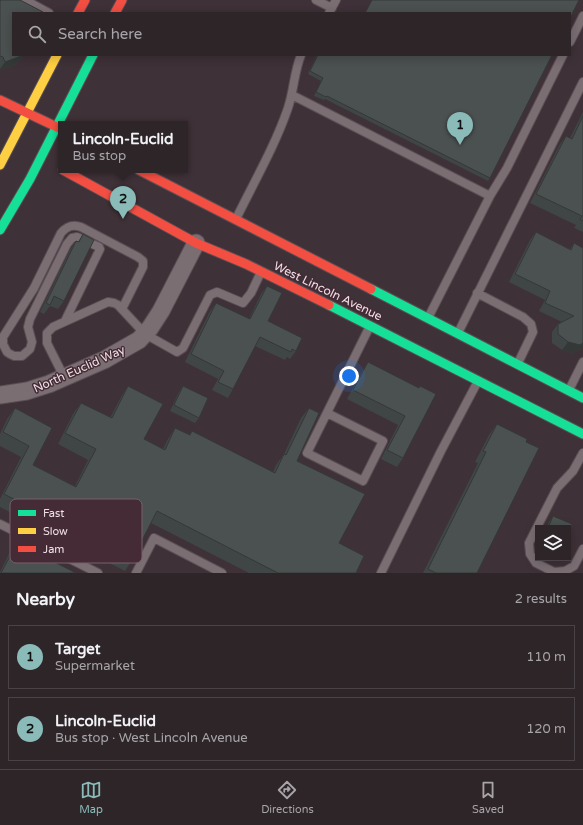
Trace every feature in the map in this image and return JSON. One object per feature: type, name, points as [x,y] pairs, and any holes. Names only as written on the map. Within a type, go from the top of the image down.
[{"type":"main road","points":[[79,12],[85,0]]},
{"type":"main road","points":[[116,12],[122,0]]},
{"type":"main road","points":[[0,165],[55,56]]},
{"type":"main road","points":[[62,121],[93,56]]},
{"type":"main road","points":[[0,100],[58,128]]},
{"type":"main road","points":[[0,230],[30,179],[54,165],[58,135]]},
{"type":"main road","name":"West Lincoln Avenue","points":[[30,152],[54,165]]},
{"type":"main road","name":"West Lincoln Avenue","points":[[69,173],[196,243],[262,272],[370,326],[480,378],[583,434]]},
{"type":"main road","name":"West Lincoln Avenue","points":[[145,173],[428,318],[458,334],[491,355],[517,364],[583,398]]},
{"type":"street","name":"North Euclid Way","points":[[0,396],[27,391],[64,377],[134,343],[145,334],[155,321],[168,300],[196,243]]},
{"type":"lane","points":[[25,0],[48,12]]},
{"type":"lane","points":[[316,0],[330,10],[336,0]]},
{"type":"lane","points":[[571,40],[583,16]]},
{"type":"lane","points":[[236,219],[277,136],[292,95],[297,65],[301,56]]},
{"type":"lane","points":[[428,318],[490,196],[507,168],[563,56]]},
{"type":"lane","points":[[458,334],[583,82]]},
{"type":"lane","points":[[292,95],[490,196]]},
{"type":"lane","points":[[65,322],[100,249],[99,247],[77,237],[72,238],[67,244],[30,319],[28,327],[32,342],[30,349],[25,354],[18,357],[10,354],[4,348],[4,334],[34,288],[61,233],[68,227],[72,226],[81,227],[138,256],[143,261],[143,267],[122,310]]},
{"type":"lane","points":[[64,377],[47,343],[47,333],[50,329],[108,302],[114,303],[145,334],[177,352],[183,348],[210,295],[217,292],[243,303],[251,293],[262,272]]},
{"type":"lane","points":[[477,293],[523,317],[532,324],[533,332],[517,364]]},
{"type":"lane","points":[[327,413],[383,441],[363,481],[307,453],[370,326]]},
{"type":"lane","points":[[568,391],[583,362]]},
{"type":"lane","points":[[381,573],[441,451],[480,378]]},
{"type":"lane","points":[[583,453],[573,472],[557,488],[529,543],[530,554],[536,563],[554,572],[565,571],[574,566],[583,549]]},
{"type":"lane","points":[[0,524],[10,529]]},
{"type":"lane","points":[[142,561],[154,538],[222,573]]},
{"type":"lane","points":[[78,563],[98,573]]},
{"type":"lane","points":[[136,573],[141,563]]},
{"type":"building","points":[[20,0],[43,12],[12,12],[12,56],[21,56],[5,62],[3,57],[0,56],[0,1]]},
{"type":"building","points":[[372,0],[579,0],[571,16],[571,12],[366,12]]},
{"type":"building","points":[[318,56],[551,56],[490,178],[327,96],[326,97],[316,92],[323,78],[310,71]]},
{"type":"building","points":[[583,116],[583,221],[580,219],[582,216],[536,194],[566,136],[572,139]]},
{"type":"building","points":[[536,232],[571,250],[574,243],[583,248],[583,343],[580,345],[568,342],[558,334],[558,324],[574,316],[545,303],[550,291],[515,274]]},
{"type":"building","points":[[83,234],[94,240],[64,301],[54,296],[50,305],[46,303],[76,241],[79,242]]},
{"type":"building","points":[[267,286],[282,293],[268,321],[302,338],[296,351],[292,349],[291,352],[260,337],[233,389],[218,382],[224,371],[191,354],[216,303],[250,319]]},
{"type":"building","points":[[368,362],[419,388],[420,386],[436,394],[403,458],[387,450],[405,416],[353,390]]},
{"type":"building","points":[[128,386],[163,404],[144,439],[165,450],[175,428],[190,435],[192,431],[275,473],[284,454],[286,455],[309,408],[319,413],[297,461],[365,494],[339,543],[364,556],[356,573],[278,573],[157,511],[142,540],[142,499],[14,499],[4,494],[29,446],[3,432],[15,408],[52,428],[33,465],[76,487],[96,449],[65,433],[81,403],[112,418]]},
{"type":"building","points":[[183,386],[208,398],[199,418],[174,405]]},
{"type":"building","points":[[497,424],[527,439],[526,442],[539,448],[477,573],[436,573],[428,569],[486,452],[483,451]]},
{"type":"building","points":[[553,516],[572,524],[571,526],[549,525]]},
{"type":"building","points":[[10,556],[10,563],[56,563],[76,573],[1,573]]},
{"type":"traffic: fast","points":[[59,121],[92,56]]},
{"type":"traffic: fast","points":[[0,230],[30,179],[58,124]]},
{"type":"traffic: fast","points":[[371,289],[583,398]]},
{"type":"traffic: fast","points":[[329,305],[583,434]]},
{"type":"traffic: slow","points":[[0,165],[56,56]]},
{"type":"traffic: jam","points":[[79,12],[85,0]]},
{"type":"traffic: jam","points":[[116,12],[122,0]]},
{"type":"traffic: jam","points":[[0,100],[58,128]]},
{"type":"traffic: jam","points":[[68,173],[196,243],[246,264],[329,305]]},
{"type":"traffic: jam","points":[[145,173],[371,289]]},
{"type":"place","name":"Target","points":[[460,145]]},
{"type":"place","name":"Lincoln-Euclid","points":[[123,219]]}]
